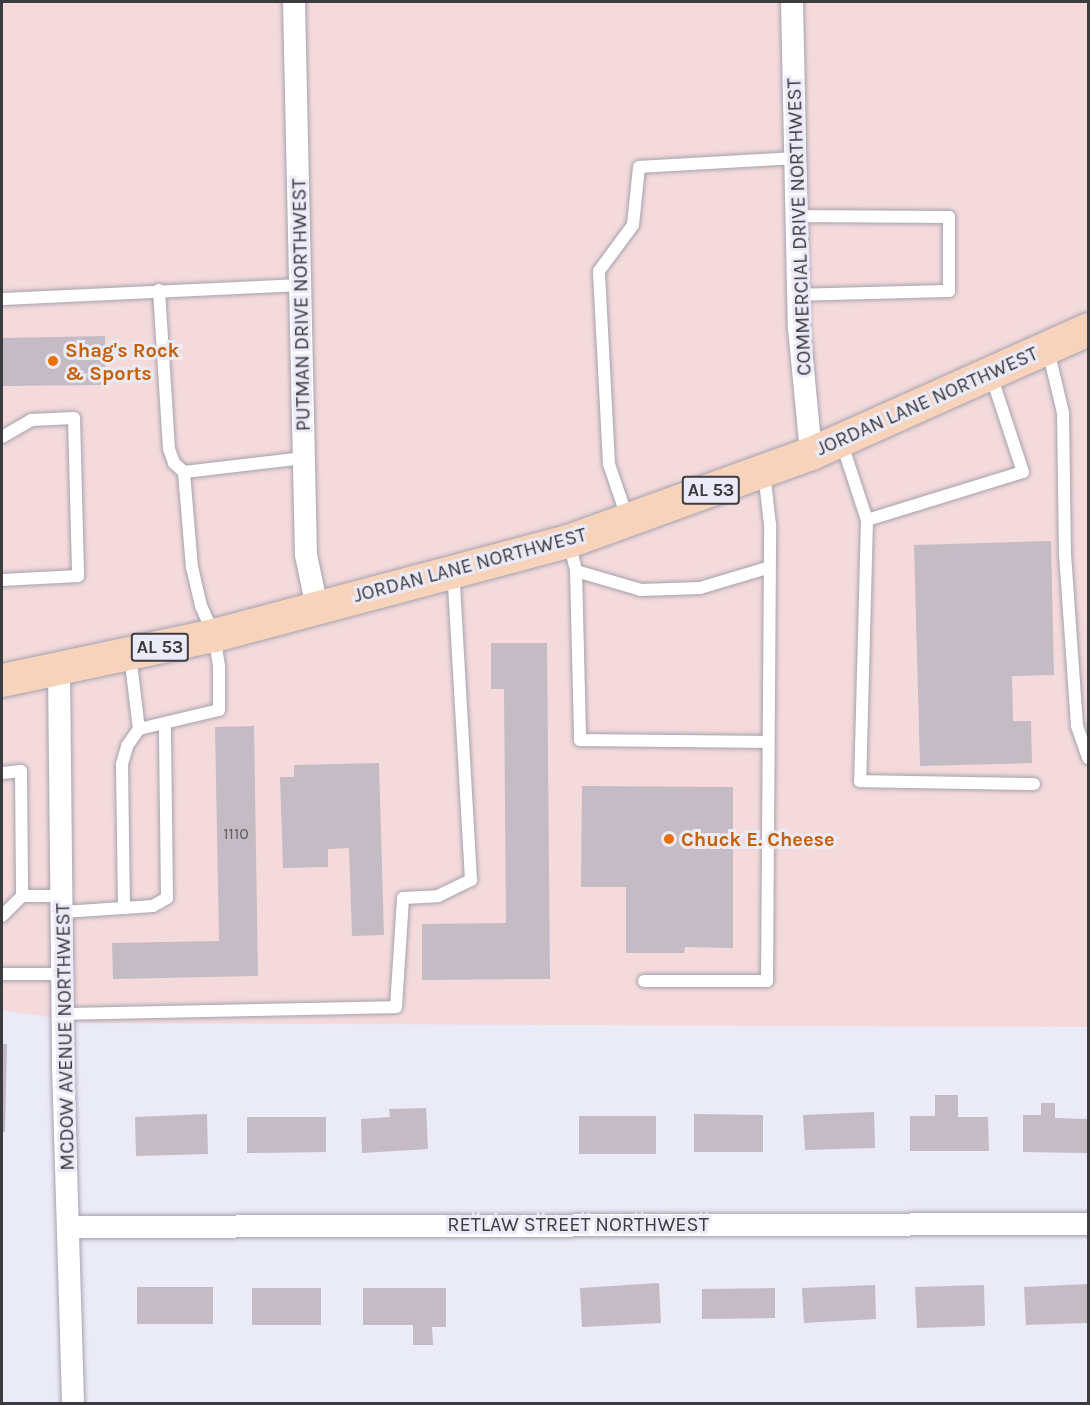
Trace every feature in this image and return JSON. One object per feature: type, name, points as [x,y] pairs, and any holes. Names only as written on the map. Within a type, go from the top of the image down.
[{"type":"main road","name":"JORDAN LANE NORTHWEST","points":[[2,674],[59,670],[214,635],[453,571],[572,556],[628,519],[811,453],[1089,328]]},
{"type":"street","name":"PUTMAN DRIVE NORTHWEST","points":[[294,2],[306,555],[318,608]]},
{"type":"street","name":"COMMERCIAL DRIVE NORTHWEST","points":[[792,2],[798,295],[811,453]]},
{"type":"street","name":"MCDOW AVENUE NORTHWEST","points":[[59,670],[64,904],[63,1014],[73,1404]]},
{"type":"street","name":"RETLAW STREET NORTHWEST","points":[[68,1227],[1089,1224]]},
{"type":"lane","points":[[628,519],[609,464],[599,271],[633,225],[639,167],[795,158]]},
{"type":"lane","points":[[796,216],[949,217],[949,291],[798,295]]},
{"type":"lane","points":[[4,299],[301,285]]},
{"type":"lane","points":[[139,729],[165,726],[219,710],[214,635],[196,588],[184,472],[174,463],[169,449],[159,290]]},
{"type":"lane","points":[[1047,348],[1064,413],[1065,554],[1077,726],[1089,758]]},
{"type":"lane","points":[[867,520],[1023,472],[991,374]]},
{"type":"lane","points":[[2,437],[31,420],[74,418],[78,576],[2,579]]},
{"type":"lane","points":[[840,440],[867,520],[860,781],[1034,784]]},
{"type":"lane","points":[[184,472],[304,458]]},
{"type":"lane","points":[[644,981],[767,981],[767,568],[770,525],[764,471]]},
{"type":"lane","points":[[767,568],[700,588],[640,590],[572,556],[580,740],[768,742]]},
{"type":"lane","points":[[63,1014],[396,1007],[403,898],[438,896],[471,880],[453,571]]},
{"type":"lane","points":[[124,908],[122,764],[127,746],[139,729],[130,654]]},
{"type":"lane","points":[[22,896],[64,904],[124,908],[153,906],[167,898],[170,892],[165,726]]},
{"type":"lane","points":[[2,772],[21,771],[22,896],[2,916]]},
{"type":"lane","points":[[2,974],[63,974]]},
{"type":"shaded area","points":[[2,2],[1088,2],[1088,1027],[87,1023],[2,1010]]},
{"type":"building","name":"Shag's Rock & Sports","points":[[105,336],[106,385],[2,386],[2,338]]},
{"type":"building","points":[[1051,541],[1054,675],[1012,676],[1013,721],[1031,721],[1032,763],[920,766],[914,545]]},
{"type":"building","points":[[491,643],[547,643],[550,979],[422,980],[422,924],[506,923],[504,689],[491,689]]},
{"type":"building","points":[[254,726],[258,976],[113,979],[112,943],[219,941],[215,727]]},
{"type":"building","points":[[379,763],[384,935],[352,936],[349,848],[328,849],[328,867],[283,868],[280,777],[294,777],[294,765]]},
{"type":"building","points":[[582,786],[733,787],[733,948],[685,947],[684,953],[626,953],[626,887],[581,887]]},
{"type":"building","points":[[2,1044],[7,1044],[5,1132],[2,1132]]},
{"type":"building","points":[[935,1095],[958,1095],[958,1117],[988,1117],[989,1151],[910,1151],[910,1116],[935,1116]]},
{"type":"building","points":[[1041,1103],[1055,1103],[1055,1118],[1088,1119],[1088,1153],[1023,1152],[1023,1115],[1041,1115]]},
{"type":"building","points":[[426,1108],[428,1149],[362,1153],[361,1119],[390,1117],[389,1109]]},
{"type":"building","points":[[874,1112],[875,1148],[805,1150],[803,1115]]},
{"type":"building","points":[[207,1114],[208,1154],[136,1156],[135,1117]]},
{"type":"building","points":[[694,1114],[763,1115],[763,1152],[694,1152]]},
{"type":"building","points":[[579,1116],[656,1116],[656,1154],[579,1154]]},
{"type":"building","points":[[247,1117],[326,1117],[326,1152],[247,1153]]},
{"type":"building","points":[[659,1283],[661,1323],[582,1327],[580,1288]]},
{"type":"building","points":[[1088,1284],[1088,1323],[1026,1325],[1024,1287]]},
{"type":"building","points":[[875,1285],[876,1319],[804,1323],[802,1288]]},
{"type":"building","points":[[984,1285],[985,1326],[917,1328],[915,1287]]},
{"type":"building","points":[[137,1287],[213,1287],[213,1324],[137,1324]]},
{"type":"building","points":[[252,1288],[321,1288],[321,1325],[252,1325]]},
{"type":"building","points":[[363,1288],[446,1288],[446,1327],[432,1327],[433,1345],[413,1345],[413,1325],[363,1325]]},
{"type":"building","points":[[775,1288],[775,1318],[702,1319],[702,1289]]},
{"type":"place","name":"Shag's Rock & Sports","points":[[53,361]]},
{"type":"place","name":"Chuck E. Cheese","points":[[669,839]]}]
